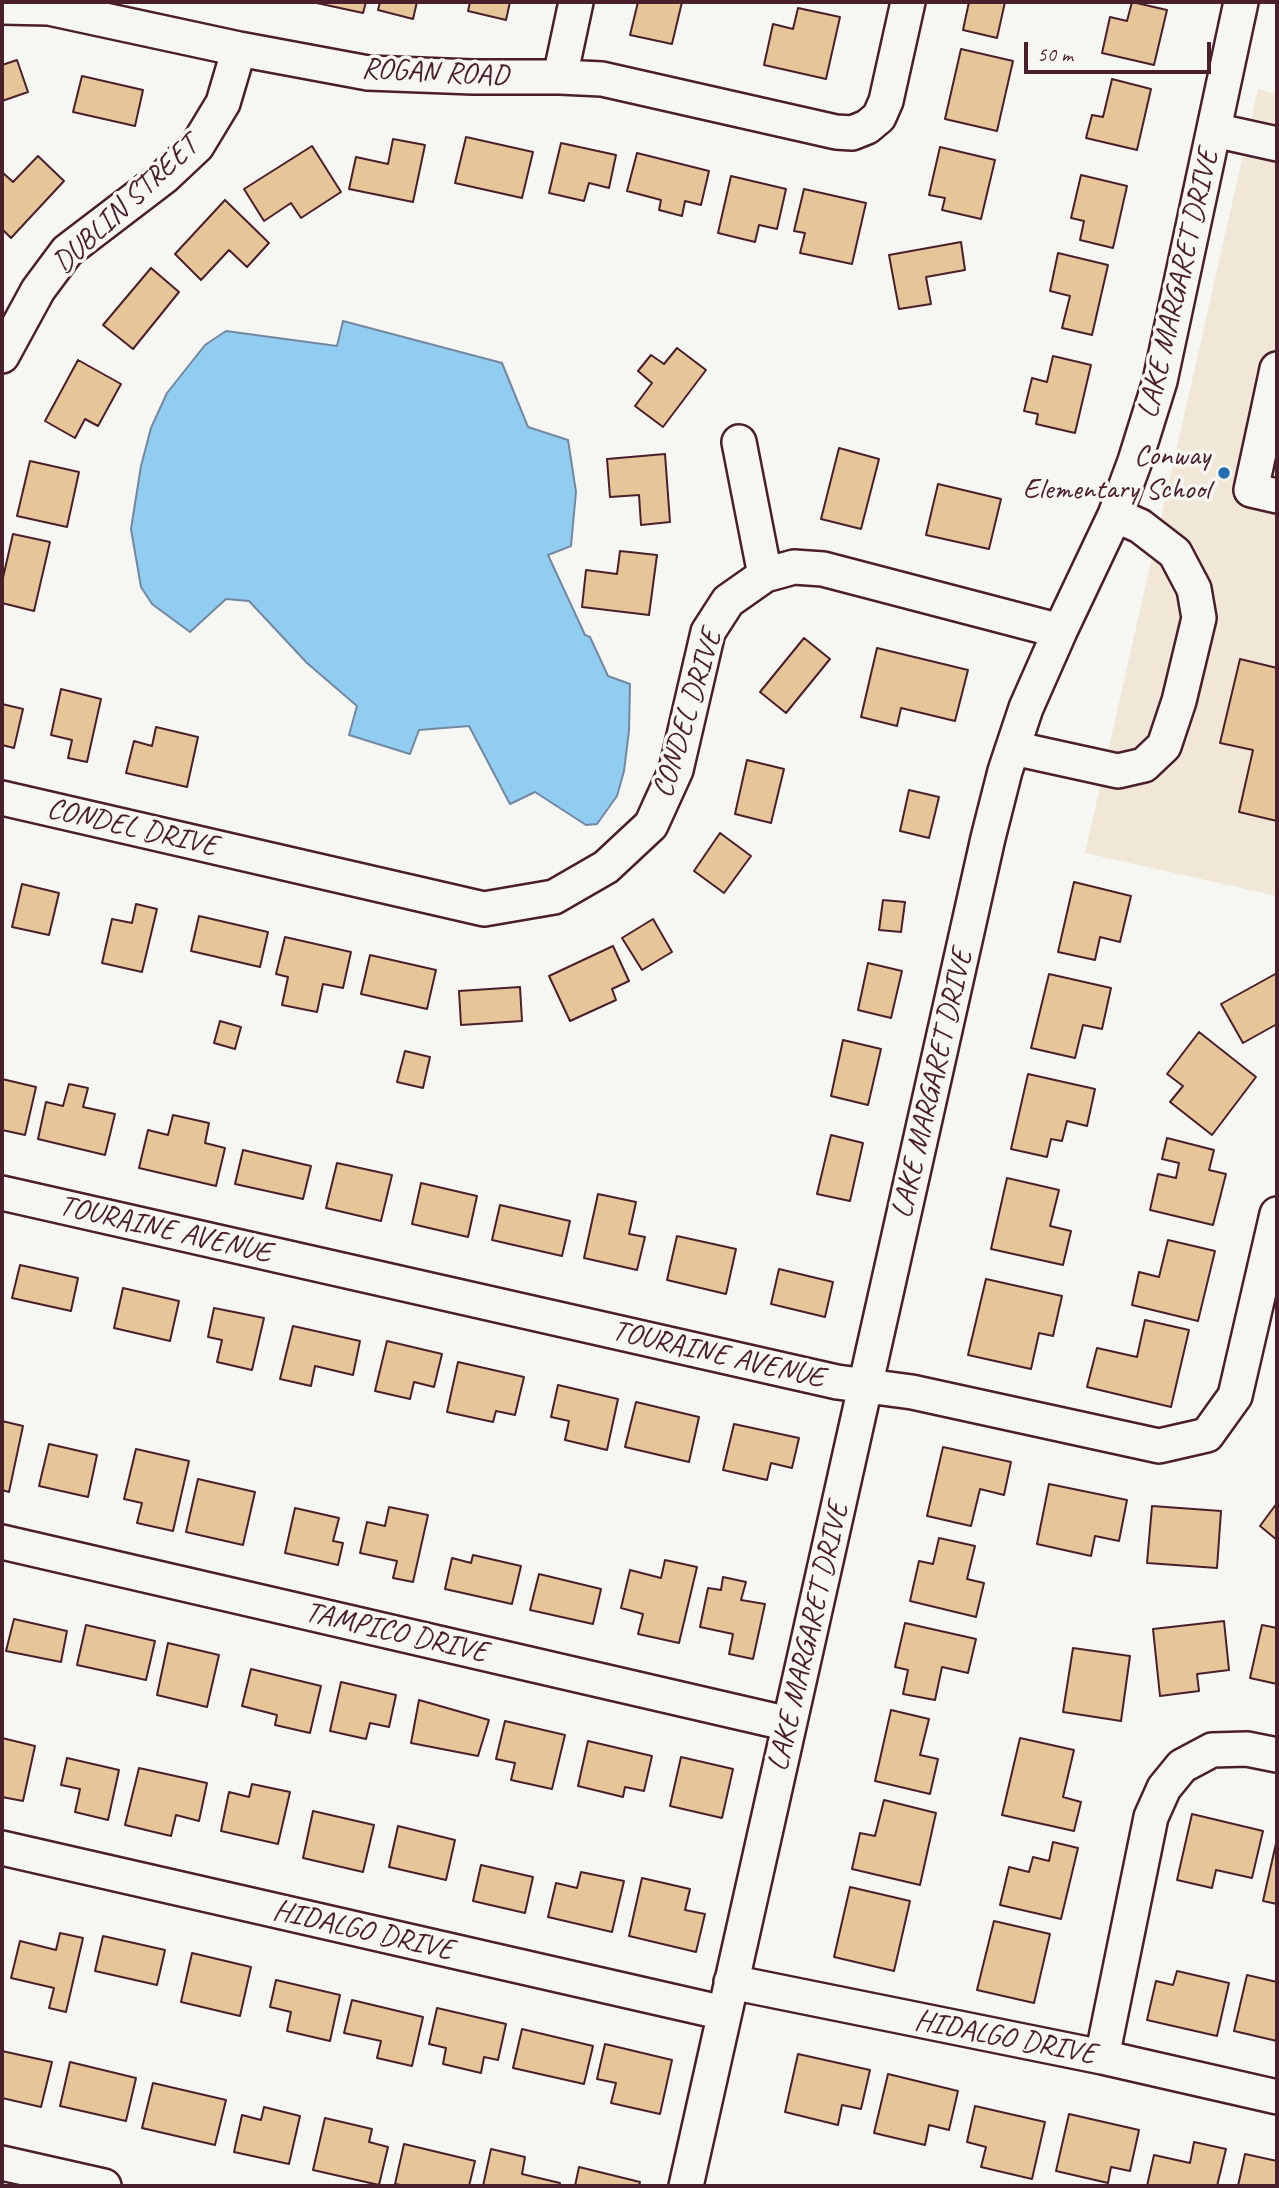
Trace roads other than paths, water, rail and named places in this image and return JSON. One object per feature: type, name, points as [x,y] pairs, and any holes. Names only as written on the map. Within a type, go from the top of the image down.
[{"type":"street","points":[[560,77],[576,2]]},
{"type":"street","name":"ROGAN ROAD","points":[[2,7],[49,8],[239,49],[368,73],[602,79],[836,132],[852,133],[867,127],[879,117],[886,101],[908,2]]},
{"type":"street","name":"LAKE MARGARET DRIVE","points":[[685,2186],[988,838],[1026,708],[1115,515],[1160,381],[1241,2]]},
{"type":"street","name":"DUBLIN STREET","points":[[2,356],[38,290],[67,251],[164,177],[197,146],[223,103],[239,49]]},
{"type":"street","points":[[1214,130],[1277,144]]},
{"type":"street","points":[[1277,369],[1272,417],[1251,490],[1277,496]]},
{"type":"street","points":[[739,442],[765,575]]},
{"type":"street","points":[[1013,748],[1118,771],[1144,765],[1164,746],[1179,701],[1199,618],[1194,589],[1175,553],[1140,527],[1115,515]]},
{"type":"street","name":"CONDEL DRIVE","points":[[2,798],[484,909],[554,897],[606,867],[651,825],[676,770],[708,632],[728,601],[765,575],[794,567],[823,569],[1060,631]]},
{"type":"street","name":"TOURAINE AVENUE","points":[[2,1192],[837,1382],[912,1392],[1159,1447],[1207,1435],[1235,1396],[1277,1214]]},
{"type":"street","name":"TAMPICO DRIVE","points":[[2,1542],[789,1724]]},
{"type":"street","points":[[1102,2057],[1151,1817],[1164,1788],[1182,1766],[1212,1750],[1247,1749],[1277,1755]]},
{"type":"street","name":"HIDALGO DRIVE","points":[[2,1848],[728,1998],[1102,2057],[1277,2097]]},
{"type":"street","points":[[2,2163],[104,2186]]},
{"type":"water","points":[[343,321],[502,363],[528,427],[568,440],[576,492],[571,546],[548,555],[585,635],[590,637],[608,676],[630,684],[629,731],[624,771],[617,796],[597,824],[586,825],[535,792],[510,804],[469,726],[419,730],[410,754],[349,735],[357,706],[307,663],[249,601],[226,599],[190,632],[152,604],[141,587],[131,529],[141,466],[151,428],[167,393],[205,345],[226,331],[337,346]]},
{"type":"place","name":"Conway Elementary School","points":[[1224,473]]}]
